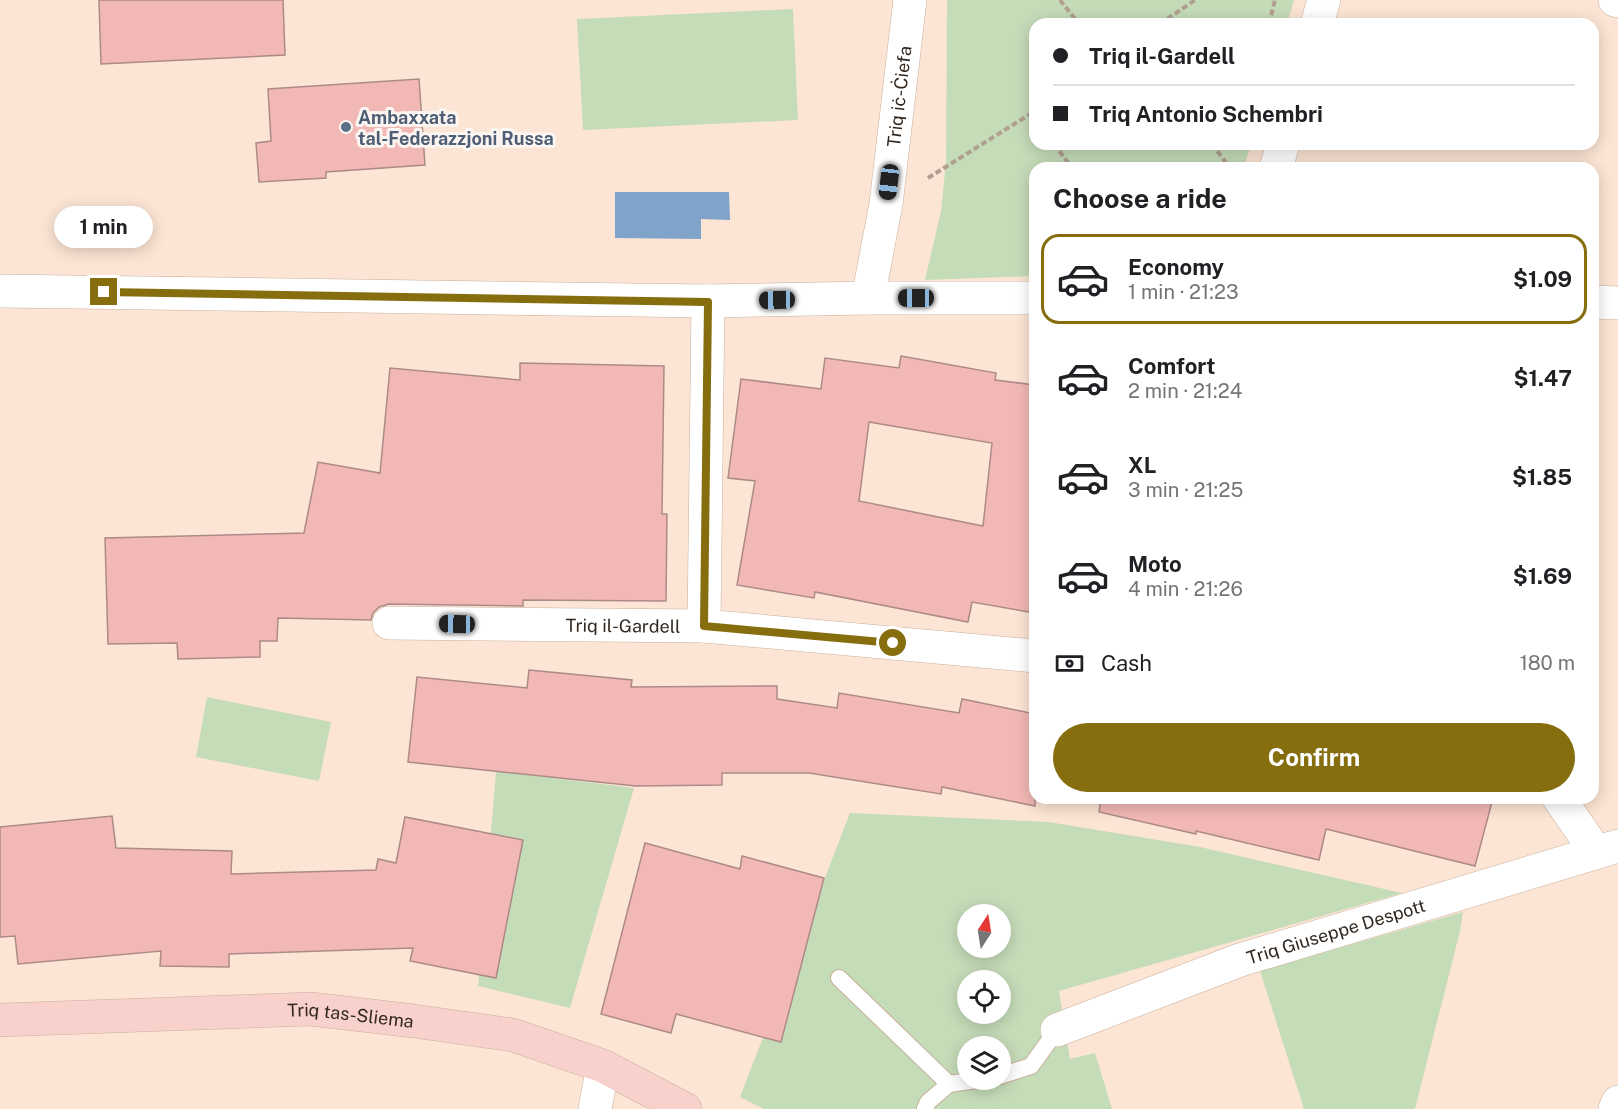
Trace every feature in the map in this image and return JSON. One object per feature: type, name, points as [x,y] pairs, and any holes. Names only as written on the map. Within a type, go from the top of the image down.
[{"type":"main road","name":"Triq tas-Sliema","points":[[0,1020],[311,1009],[513,1035],[603,1066],[685,1109]]},
{"type":"street","name":"Triq iċ-Ċiefa","points":[[868,298],[886,204],[910,0]]},
{"type":"street","points":[[1319,18],[1324,0]]},
{"type":"street","points":[[0,291],[708,302],[868,298],[1029,298]]},
{"type":"street","points":[[704,626],[708,302]]},
{"type":"street","points":[[1599,302],[1618,303]]},
{"type":"street","name":"Triq il-Gardell","points":[[389,623],[704,626],[1029,655]]},
{"type":"street","points":[[1565,804],[1607,849]]},
{"type":"street","name":"Triq Giuseppe Despott","points":[[1057,1030],[1240,960],[1607,849]]},
{"type":"street","points":[[595,1109],[603,1066]]},
{"type":"street","points":[[1615,1109],[1618,1102]]},
{"type":"lane","points":[[839,978],[949,1084]]},
{"type":"lane","points":[[1011,1072],[1031,1066],[1057,1030]]},
{"type":"lane","points":[[925,1109],[928,1101],[949,1084],[957,1083]]},
{"type":"path","points":[[1060,0],[1074,18]]},
{"type":"path","points":[[1169,18],[1195,0]]},
{"type":"path","points":[[1270,18],[1275,0]]},
{"type":"path","points":[[886,204],[1029,115]]},
{"type":"green space","points":[[947,0],[1294,0],[1289,18],[1029,18],[1029,150],[1249,150],[1246,162],[1029,162],[1029,276],[925,280],[941,211],[946,162]]},
{"type":"green space","points":[[793,9],[798,120],[583,130],[577,19]]},
{"type":"green space","points":[[207,697],[331,722],[319,781],[196,757]]},
{"type":"green space","points":[[496,771],[634,788],[570,1008],[478,986]]},
{"type":"green space","points":[[850,813],[1049,822],[1200,847],[1402,893],[1059,991],[1070,1059],[1095,1053],[1112,1109],[764,1109],[740,1097]]},
{"type":"green space","points":[[1463,912],[1415,1109],[1304,1109],[1260,971]]},
{"type":"water","points":[[615,192],[729,192],[730,220],[701,219],[701,239],[615,238]]},
{"type":"building","points":[[99,0],[283,0],[285,55],[101,64]]},
{"type":"building","name":"Ambaxxata tal-Federazzjoni Russa","points":[[419,79],[425,165],[326,172],[326,178],[259,182],[256,143],[271,141],[268,89]]},
{"type":"building","points":[[901,356],[996,373],[995,380],[1029,384],[1029,612],[972,602],[968,622],[815,592],[814,598],[737,585],[755,481],[728,478],[741,379],[821,389],[825,358],[899,368]],"holes":[[[869,422],[992,443],[983,526],[859,501]]]},
{"type":"building","points":[[520,363],[664,366],[662,514],[667,514],[666,601],[523,600],[523,606],[389,604],[379,607],[373,613],[371,620],[278,618],[277,641],[260,641],[260,657],[178,659],[177,643],[108,644],[105,538],[304,533],[318,462],[380,473],[390,368],[520,380]]},
{"type":"building","points":[[529,670],[632,680],[631,687],[777,686],[777,699],[837,708],[839,693],[959,713],[962,699],[1029,713],[1029,804],[1035,804],[1035,806],[942,787],[941,794],[809,773],[722,773],[722,785],[636,786],[408,762],[417,677],[527,688]]},
{"type":"building","points":[[1100,804],[1491,804],[1475,866],[1326,829],[1319,860],[1196,831],[1196,834],[1099,812]]},
{"type":"building","points":[[112,816],[116,848],[232,851],[231,874],[376,870],[378,859],[396,863],[405,817],[523,840],[496,978],[410,961],[413,948],[229,954],[229,967],[160,966],[161,951],[18,964],[15,936],[0,937],[0,827]]},
{"type":"building","points":[[645,843],[740,869],[742,856],[824,878],[781,1042],[676,1014],[671,1033],[601,1014]]},
{"type":"place","name":"Ambaxxata tal-Federazzjoni Russa","points":[[346,127]]},
{"type":"route","points":[[104,292],[708,302],[704,626],[893,643]]}]
